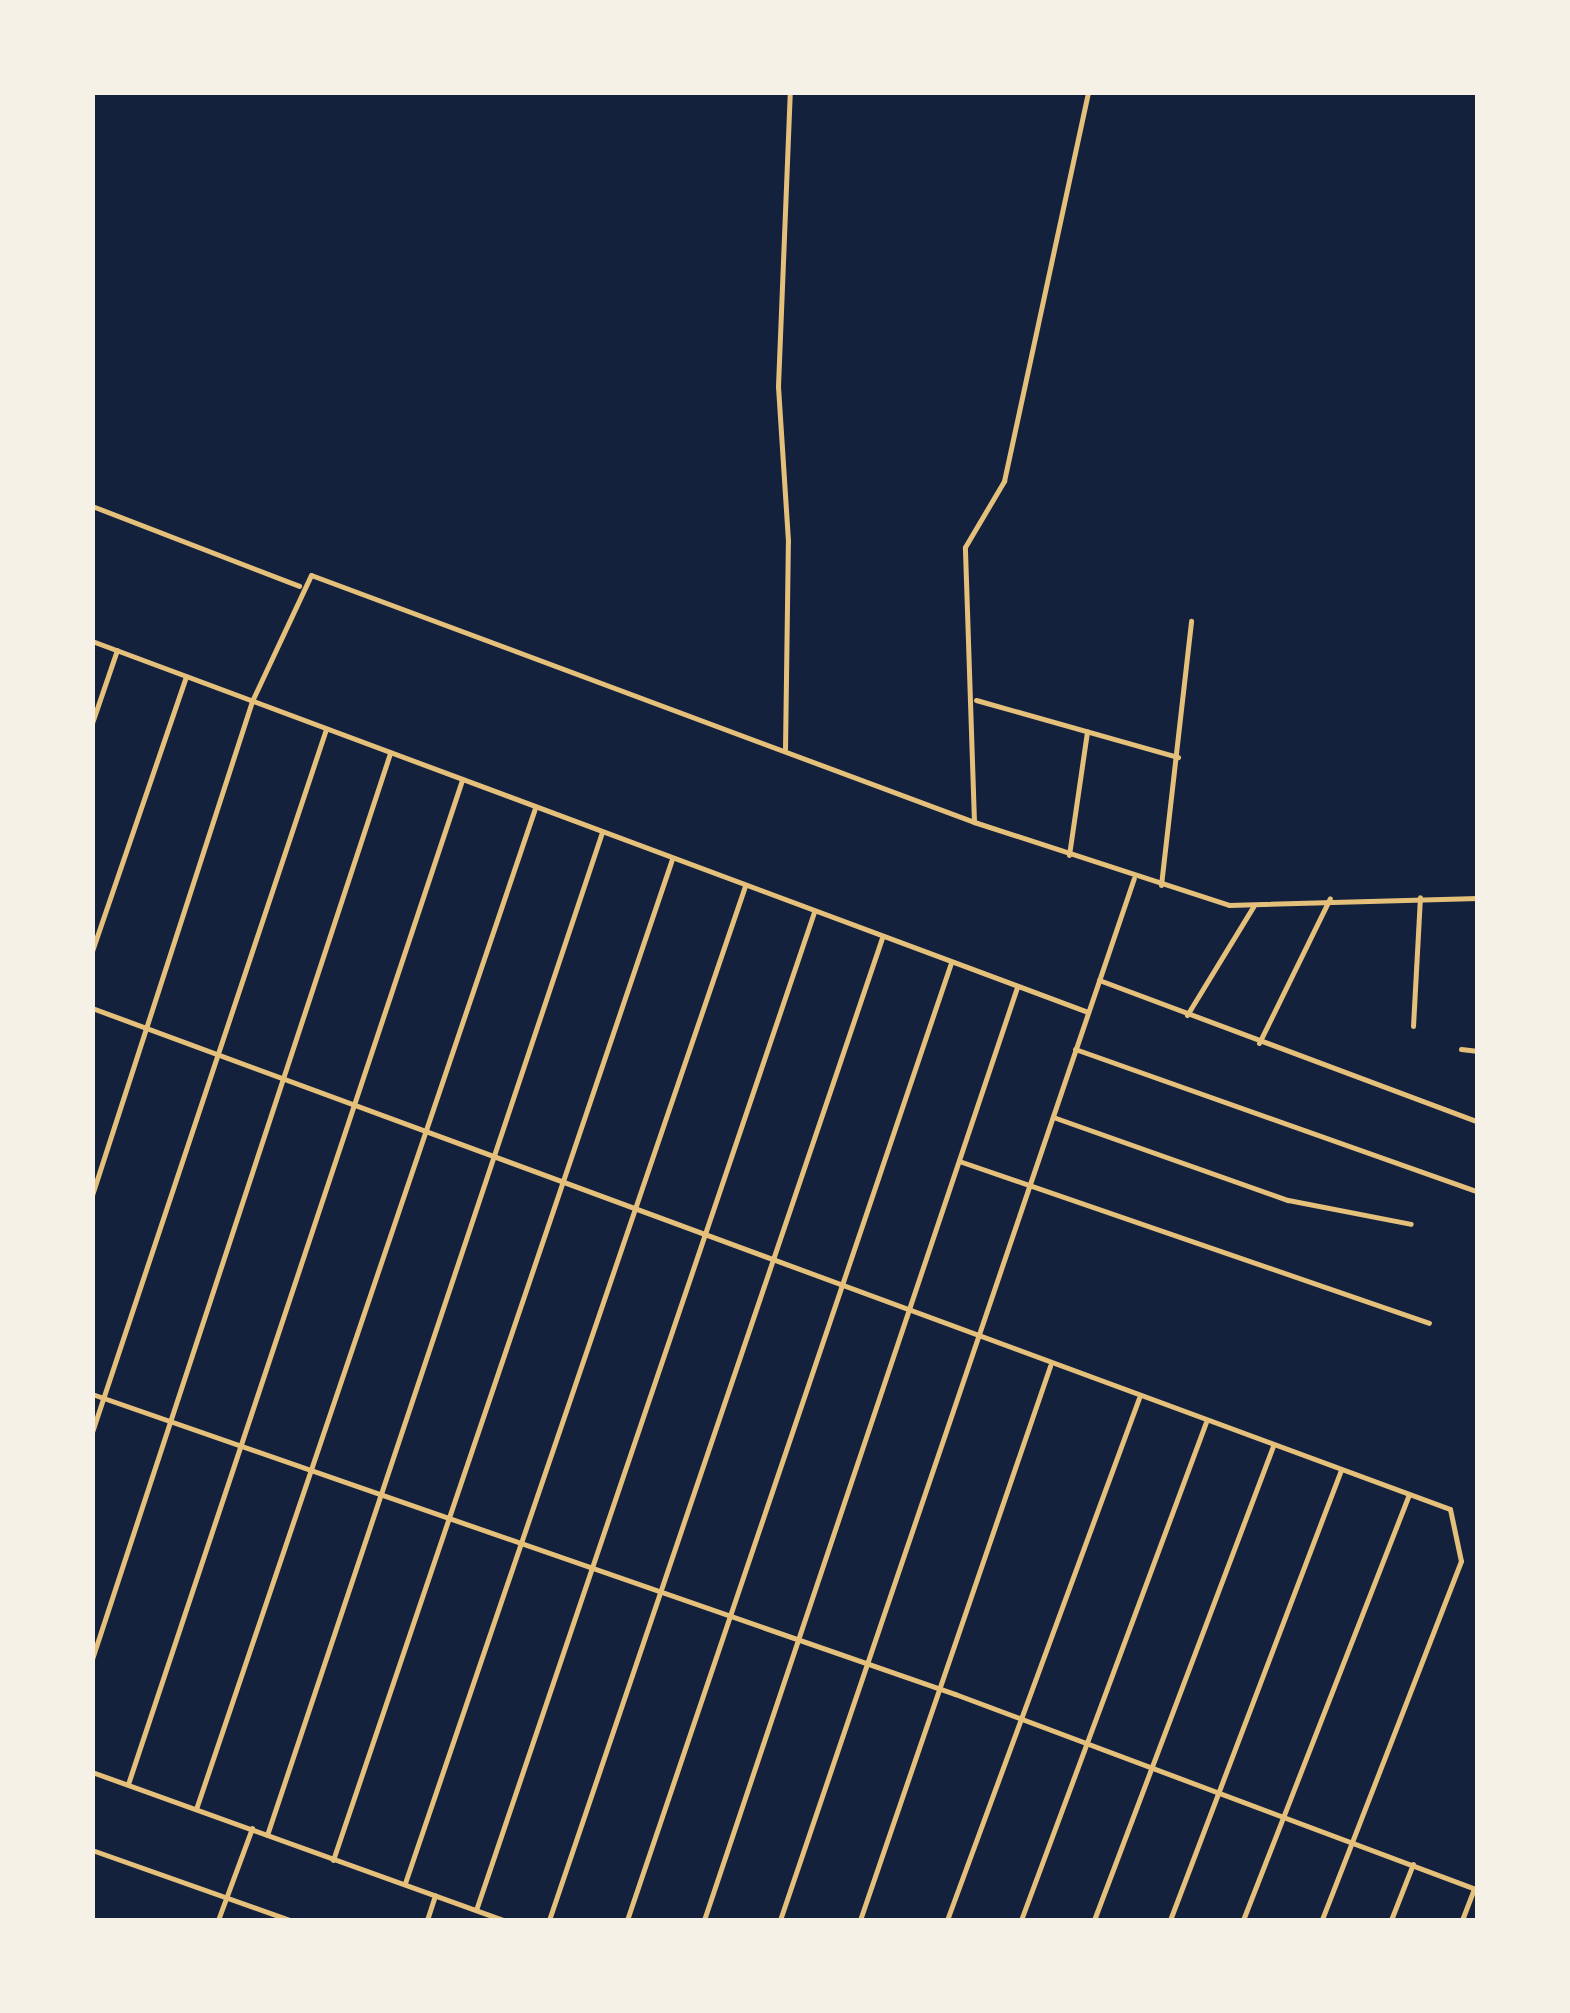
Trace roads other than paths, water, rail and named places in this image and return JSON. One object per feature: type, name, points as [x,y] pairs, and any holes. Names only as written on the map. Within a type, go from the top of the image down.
[{"type":"street","points":[[784,750],[788,540],[778,386],[790,92]]},
{"type":"street","points":[[974,822],[976,700],[964,547],[1004,481],[1041,276],[1074,180],[1088,92]]},
{"type":"street","points":[[92,506],[299,586]]},
{"type":"street","points":[[92,1195],[252,701],[299,586],[311,575],[974,822],[1161,886],[1253,908],[1330,898],[1478,898]]},
{"type":"street","points":[[1161,886],[1192,621]]},
{"type":"street","points":[[92,642],[1088,1012]]},
{"type":"street","points":[[92,723],[116,650]]},
{"type":"street","points":[[92,951],[186,676]]},
{"type":"street","points":[[976,700],[1178,757]]},
{"type":"street","points":[[92,1432],[326,729]]},
{"type":"street","points":[[1070,855],[1088,731]]},
{"type":"street","points":[[92,1660],[288,1079],[390,753]]},
{"type":"street","points":[[128,1784],[462,780]]},
{"type":"street","points":[[196,1809],[535,807]]},
{"type":"street","points":[[268,1835],[376,1497],[602,832]]},
{"type":"street","points":[[333,1860],[672,858]]},
{"type":"street","points":[[780,1920],[1134,878]]},
{"type":"street","points":[[405,1884],[744,886]]},
{"type":"street","points":[[1412,1026],[1420,896]]},
{"type":"street","points":[[1259,1043],[1330,898]]},
{"type":"street","points":[[1188,1015],[1253,908]]},
{"type":"street","points":[[476,1910],[814,912]]},
{"type":"street","points":[[550,1920],[656,1594],[882,938]]},
{"type":"street","points":[[627,1920],[951,963]]},
{"type":"street","points":[[1099,980],[1478,1122]]},
{"type":"street","points":[[704,1920],[1017,988]]},
{"type":"street","points":[[92,1008],[978,1340],[1450,1509],[1461,1561],[1348,1838],[1322,1920]]},
{"type":"street","points":[[1076,1048],[1478,1192]]},
{"type":"street","points":[[1461,1049],[1478,1051]]},
{"type":"street","points":[[1053,1117],[1288,1200],[1412,1224]]},
{"type":"street","points":[[960,1161],[1430,1322]]},
{"type":"street","points":[[860,1920],[1050,1366]]},
{"type":"street","points":[[92,1394],[590,1574],[938,1694],[1022,1718],[1286,1814],[1476,1890],[1462,1920]]},
{"type":"street","points":[[946,1920],[1139,1398]]},
{"type":"street","points":[[1021,1920],[1206,1422]]},
{"type":"street","points":[[1094,1920],[1273,1446]]},
{"type":"street","points":[[1170,1920],[1341,1470]]},
{"type":"street","points":[[1243,1920],[1409,1494]]},
{"type":"street","points":[[92,1772],[504,1920]]},
{"type":"street","points":[[218,1920],[252,1828]]},
{"type":"street","points":[[92,1850],[290,1920]]},
{"type":"street","points":[[1391,1920],[1413,1864]]},
{"type":"street","points":[[427,1920],[436,1895]]}]
